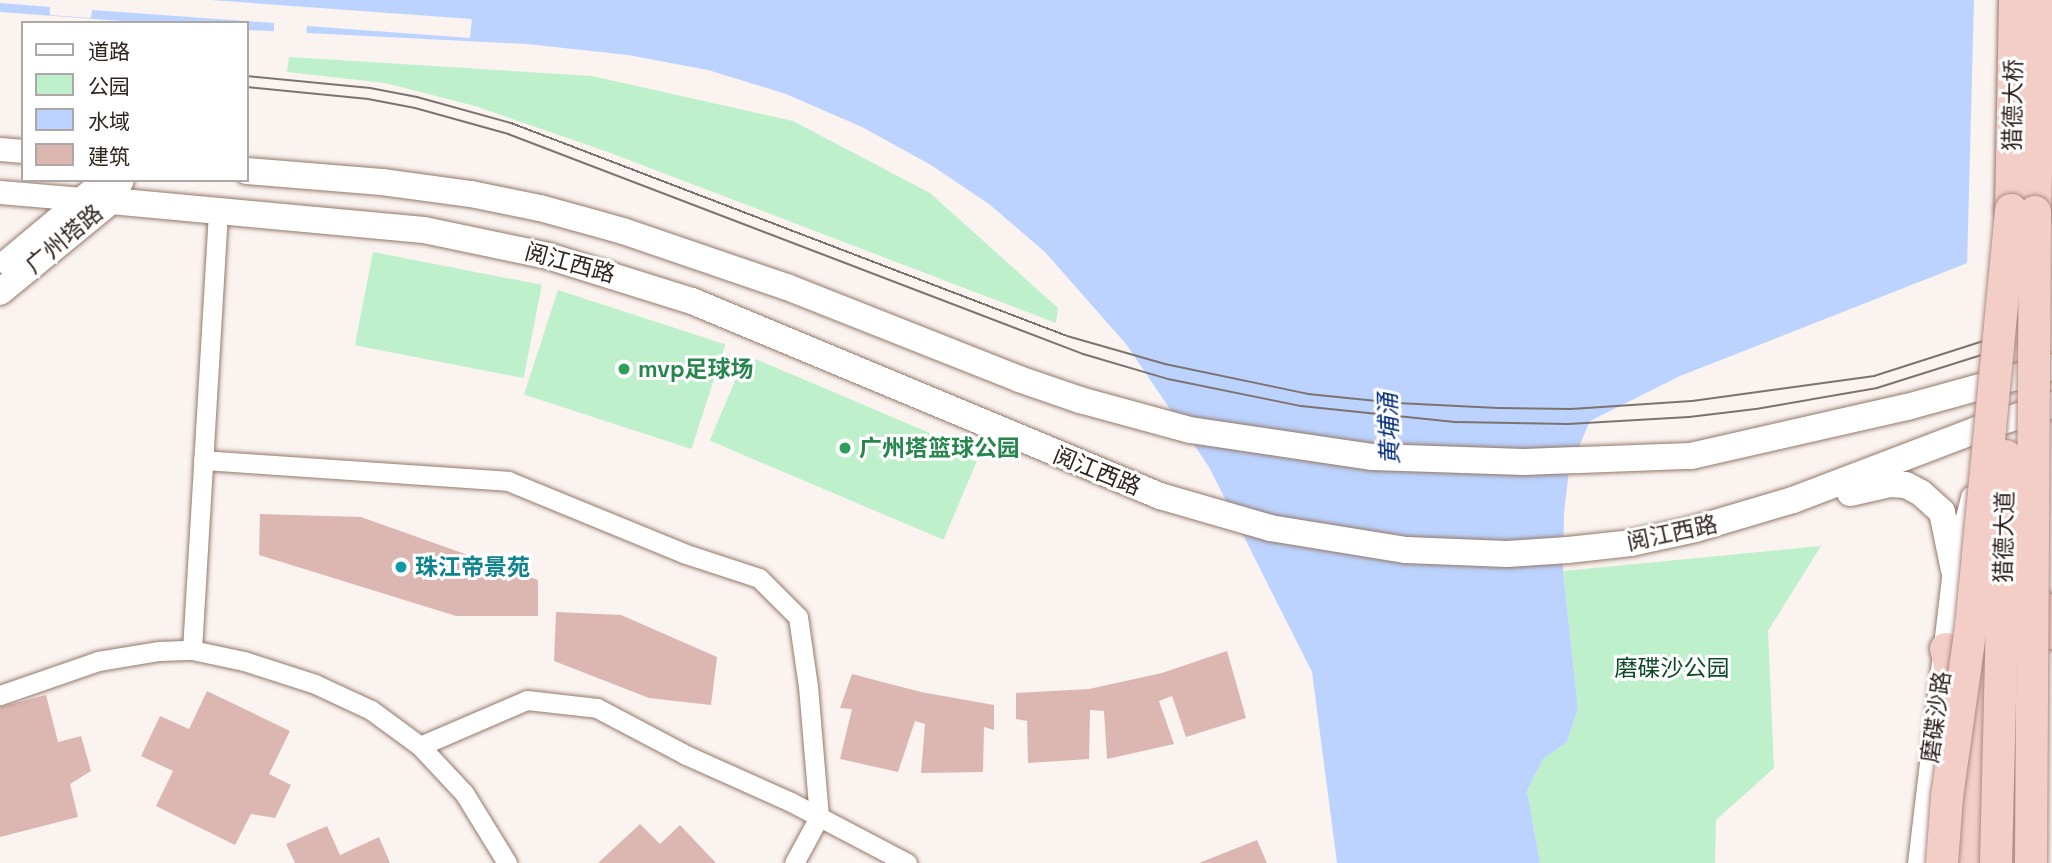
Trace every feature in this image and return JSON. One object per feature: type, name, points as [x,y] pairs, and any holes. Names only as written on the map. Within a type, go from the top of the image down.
[{"type":"highway","name":"猎德大桥","points":[[2015,0],[2023,211]]},
{"type":"highway","name":"猎德大桥","points":[[2023,211],[2040,0]]},
{"type":"highway","points":[[2023,211],[2052,385]]},
{"type":"highway","points":[[1942,863],[1947,797],[2023,211]]},
{"type":"highway","name":"猎德大道","points":[[1996,863],[2023,211]]},
{"type":"highway","name":"猎德大道","points":[[2023,211],[2031,863]]},
{"type":"highway","points":[[1968,863],[1988,615],[1997,604],[2015,598],[2031,599],[2047,611],[2052,633]]},
{"type":"highway","points":[[1946,649],[1975,760]]},
{"type":"main road","name":"阅江西路","points":[[248,171],[382,182],[471,194],[540,208],[623,231],[787,287],[1019,379],[1190,430],[1373,457],[1524,462],[1691,456],[1908,407],[2052,367]]},
{"type":"main road","name":"阅江西路","points":[[113,187],[218,209],[424,230],[493,242],[606,272],[704,305],[1062,458],[1160,496],[1223,517],[1327,540],[1406,550],[1507,554],[1568,550],[1631,543],[1696,529],[1793,500],[1990,425],[2052,405]]},
{"type":"main road","name":"广州塔路","points":[[0,269],[81,199],[113,187]]},
{"type":"main road","name":"广州塔路","points":[[0,292],[113,187]]},
{"type":"main road","points":[[1793,500],[1839,495],[1890,484],[1906,485],[1934,503],[1942,512],[1954,570]]},
{"type":"street","points":[[0,149],[21,151]]},
{"type":"street","points":[[0,192],[81,199]]},
{"type":"street","points":[[192,650],[218,209]]},
{"type":"street","name":"磨碟沙路","points":[[1919,863],[1954,570],[2001,382]]},
{"type":"street","points":[[203,460],[508,481],[686,554],[759,578],[798,617],[808,686],[819,817],[794,863]]},
{"type":"street","points":[[1954,570],[1975,555],[1990,550],[2029,548],[2052,552]]},
{"type":"street","points":[[0,695],[98,661],[159,651],[192,650],[244,661],[315,684],[372,710],[420,746],[464,793],[507,863]]},
{"type":"street","points":[[420,746],[527,700],[597,708],[907,863]]},
{"type":"green space","points":[[289,57],[592,76],[793,121],[930,193],[1058,308],[1056,323],[608,152],[475,106],[385,83],[287,72]]},
{"type":"green space","points":[[373,252],[542,285],[524,378],[355,345]]},
{"type":"green space","name":"mvp足球场","points":[[558,290],[725,344],[691,449],[524,395]]},
{"type":"green space","name":"广州塔篮球公园","points":[[746,355],[980,454],[943,540],[710,441]]},
{"type":"green space","name":"磨碟沙公园","points":[[1821,546],[1768,631],[1774,768],[1716,820],[1715,863],[1540,863],[1527,791],[1543,759],[1567,742],[1578,708],[1563,571]]},
{"type":"water","name":"黄埔涌","points":[[0,0],[2052,0],[1980,258],[1680,376],[1590,421],[1569,470],[1564,513],[1563,571],[1578,708],[1567,742],[1543,759],[1527,791],[1540,863],[1337,863],[1312,672],[1209,467],[1126,344],[1045,252],[989,204],[931,165],[862,127],[786,94],[708,70],[628,55],[527,44],[248,30],[248,21],[122,21],[0,12]]},
{"type":"pier","points":[[0,0],[211,0],[472,19],[470,38],[307,26],[306,35],[274,32],[274,23],[92,10],[91,18],[50,15],[50,7],[0,3]]},
{"type":"pier","points":[[1974,0],[2052,0],[2052,231],[1967,267]]},
{"type":"building","name":"珠江帝景苑","points":[[260,514],[361,517],[538,580],[538,616],[456,616],[259,555]]},
{"type":"building","name":"珠江帝景苑","points":[[556,612],[621,615],[717,657],[711,705],[649,698],[554,661]]},
{"type":"building","points":[[1227,651],[1246,718],[1186,737],[1172,696],[1159,701],[1174,744],[1107,759],[1104,711],[1090,710],[1089,759],[1028,763],[1027,721],[1016,719],[1016,693],[1089,689],[1162,673]]},
{"type":"building","points":[[852,674],[921,692],[994,705],[994,730],[984,727],[983,772],[921,773],[925,724],[915,721],[898,772],[840,759],[852,709],[840,708]]},
{"type":"building","points":[[207,691],[290,731],[269,774],[291,785],[275,818],[251,814],[235,845],[156,806],[173,771],[141,756],[160,716],[189,729]]},
{"type":"building","points":[[46,695],[58,742],[81,736],[91,771],[70,784],[78,817],[0,837],[0,707]]},
{"type":"building","points":[[640,824],[660,844],[680,825],[716,863],[598,863]]},
{"type":"building","points":[[327,826],[340,855],[379,837],[390,863],[295,863],[286,844]]},
{"type":"building","points":[[1257,840],[1267,863],[1199,863]]},
{"type":"tram line","points":[[248,76],[370,88],[417,97],[511,123],[1067,336],[1165,364],[1308,394],[1397,403],[1498,408],[1570,409],[1692,401],[1874,376],[1986,340]]},
{"type":"tram line","points":[[248,87],[368,99],[415,108],[508,134],[1083,354],[1168,379],[1301,406],[1457,422],[1568,424],[1689,417],[1756,409],[1877,388],[1988,353]]},
{"type":"place","name":"mvp足球场","points":[[624,369]]},
{"type":"place","name":"广州塔篮球公园","points":[[845,448]]},
{"type":"place","name":"珠江帝景苑","points":[[401,567]]}]
